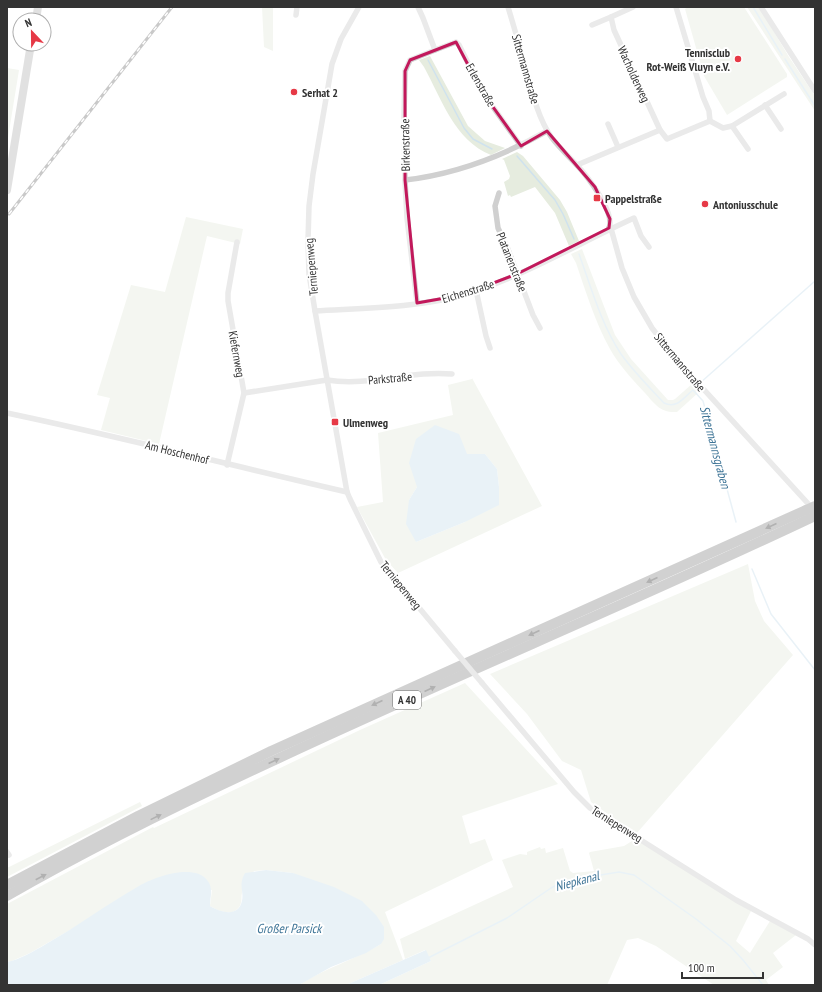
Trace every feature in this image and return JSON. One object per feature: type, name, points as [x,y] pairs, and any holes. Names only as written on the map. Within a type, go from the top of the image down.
[{"type":"highway","name":"A 40","points":[[7,885],[138,816],[234,769],[813,512]]},
{"type":"highway","name":"A 40","points":[[7,896],[108,842],[236,778],[362,720],[654,590],[813,512]]},
{"type":"main road","points":[[7,190],[30,52]]},
{"type":"street","points":[[296,15],[297,7]]},
{"type":"street","name":"Terniepenweg","points":[[359,7],[341,39],[334,56],[322,115],[313,174],[309,206],[308,241],[309,274],[315,311],[347,492],[355,512],[381,562],[574,792],[590,808],[736,900],[808,939],[815,945]]},
{"type":"street","points":[[418,7],[435,50]]},
{"type":"street","name":"Sittermannstraße","points":[[508,7],[533,95],[547,131],[563,152],[577,165],[595,187],[610,220],[609,228],[612,232],[622,268],[634,297],[646,319],[676,359],[813,512]]},
{"type":"street","points":[[592,25],[633,7]]},
{"type":"street","points":[[676,7],[701,90],[709,111],[710,121]]},
{"type":"street","points":[[761,7],[815,91]]},
{"type":"street","name":"Wacholderweg","points":[[611,17],[614,30],[660,130]]},
{"type":"street","name":"Erlenstraße","points":[[435,50],[456,42],[459,45],[483,93],[521,146]]},
{"type":"street","name":"Birkenstraße","points":[[417,303],[407,218],[405,180],[405,71],[410,60],[435,50]]},
{"type":"street","points":[[710,121],[723,128],[732,126],[784,94]]},
{"type":"street","points":[[765,105],[781,129]]},
{"type":"street","points":[[577,165],[660,130],[667,139],[710,121]]},
{"type":"street","points":[[608,124],[618,147]]},
{"type":"street","points":[[732,126],[748,149]]},
{"type":"street","points":[[405,180],[448,173],[479,164],[521,146],[547,131]]},
{"type":"street","name":"Platanenstraße","points":[[499,194],[495,206],[498,228],[533,315],[540,328]]},
{"type":"street","points":[[609,228],[634,218],[641,236],[649,247]]},
{"type":"street","name":"Eichenstraße","points":[[315,311],[417,303],[447,298],[476,290],[517,274],[594,238],[609,228]]},
{"type":"street","name":"Kiefernweg","points":[[227,465],[244,393],[228,301],[228,293],[238,242]]},
{"type":"street","points":[[476,290],[490,348]]},
{"type":"street","name":"Parkstraße","points":[[327,380],[337,382],[385,380],[438,373],[452,374]]},
{"type":"street","points":[[244,393],[327,380]]},
{"type":"street","name":"Am Hoschenhof","points":[[7,413],[347,492]]},
{"type":"highlighted area","points":[[456,42],[483,93],[521,146],[547,131],[595,187],[610,219],[609,228],[517,274],[462,295],[417,303],[405,180],[405,71],[410,60]]},
{"type":"shaded area","points":[[262,7],[273,7],[273,51],[264,47]]},
{"type":"shaded area","name":"Tennisclub Rot-Weiß Vluyn e.V.","points":[[688,7],[744,7],[787,74],[787,77],[727,115],[704,76],[685,9]]},
{"type":"shaded area","points":[[747,7],[759,7],[789,57],[815,96],[815,111]]},
{"type":"shaded area","points":[[430,56],[468,126],[485,141],[505,148],[491,155],[478,148],[458,129],[443,105],[419,60]]},
{"type":"shaded area","points":[[7,68],[19,70],[7,144]]},
{"type":"shaded area","points":[[517,152],[523,156],[560,200],[567,212],[579,241],[569,246],[555,213],[535,187],[511,197],[510,195],[508,196],[504,182],[509,179],[510,176],[504,160],[502,159]]},
{"type":"shaded area","points":[[186,217],[243,229],[240,244],[207,236],[159,444],[101,430],[110,398],[97,395],[131,285],[165,292]]},
{"type":"shaded area","points":[[582,249],[615,335],[631,359],[668,400],[675,399],[692,384],[699,392],[677,412],[666,411],[658,407],[626,372],[610,349],[595,318],[576,263],[571,254]]},
{"type":"shaded area","points":[[472,379],[542,506],[398,573],[386,560],[357,507],[383,502],[378,433],[453,415],[448,385]],"holes":[[[485,454],[497,469],[499,487],[465,522],[416,542],[409,500],[417,487]]]},
{"type":"shaded area","points":[[748,564],[755,601],[764,621],[793,655],[636,834],[591,802],[581,770],[562,761],[527,714],[490,674]]},
{"type":"shaded area","points":[[465,683],[558,784],[462,816],[470,844],[485,839],[493,860],[385,912],[403,960],[346,985],[299,985],[381,944],[293,873],[266,870],[254,871],[244,888],[239,908],[235,911],[223,912],[210,906],[212,890],[77,926],[30,953],[7,962],[7,904],[153,827],[154,828],[360,730]]},
{"type":"shaded area","points":[[140,802],[142,806],[7,877],[7,868]]},
{"type":"shaded area","points":[[632,841],[641,842],[751,911],[736,941],[750,953],[770,921],[796,935],[773,953],[783,967],[766,980],[769,985],[714,985],[656,946],[638,938],[627,940],[607,985],[379,985],[431,961],[425,950],[405,959],[400,939],[513,887],[502,860],[520,854],[527,855],[527,852],[540,847],[541,849],[545,848],[546,853],[563,848],[570,871],[573,873],[594,871],[590,852],[624,846]]},
{"type":"water","points":[[435,425],[459,434],[467,454],[485,454],[497,469],[499,505],[465,522],[416,542],[406,524],[409,500],[417,487],[409,463],[416,439]]},
{"type":"water","name":"Großer Parsick","points":[[266,870],[293,873],[334,887],[362,901],[376,915],[384,927],[384,939],[381,944],[366,953],[331,967],[299,985],[7,985],[7,962],[22,957],[37,949],[146,882],[174,873],[193,872],[201,875],[209,883],[211,893],[210,906],[223,912],[233,912],[237,910],[242,901],[242,881],[245,873]]},
{"type":"water","points":[[426,950],[431,961],[379,985],[346,985]]},
{"type":"waterway","points":[[753,7],[782,55]]},
{"type":"waterway","points":[[785,59],[815,106]]},
{"type":"waterway","name":"Sittermannsgraben","points":[[428,60],[464,128],[473,139],[492,149]]},
{"type":"waterway","name":"Sittermannsgraben","points":[[517,156],[555,200],[574,239]]},
{"type":"waterway","name":"Sittermannsgraben","points":[[579,254],[597,305],[608,330],[621,354],[641,379],[664,403],[673,405],[676,404],[693,390],[703,401],[736,522]]},
{"type":"waterway","points":[[700,383],[815,281]]},
{"type":"waterway","name":"Sittermannsgraben","points":[[752,569],[771,614],[815,670]]},
{"type":"waterway","name":"Niepkanal","points":[[428,958],[507,918],[559,884],[619,872],[634,875],[696,919],[730,946],[763,985]]},
{"type":"railway","points":[[9,214],[172,7]]},
{"type":"place","name":"Tennisclub Rot-Weiß Vluyn e.V.","points":[[738,59]]},
{"type":"place","name":"Serhat 2","points":[[294,92]]},
{"type":"place","name":"Pappelstraße","points":[[597,198]]},
{"type":"place","name":"Antoniusschule","points":[[705,204]]},
{"type":"place","name":"Ulmenweg","points":[[335,422]]}]
